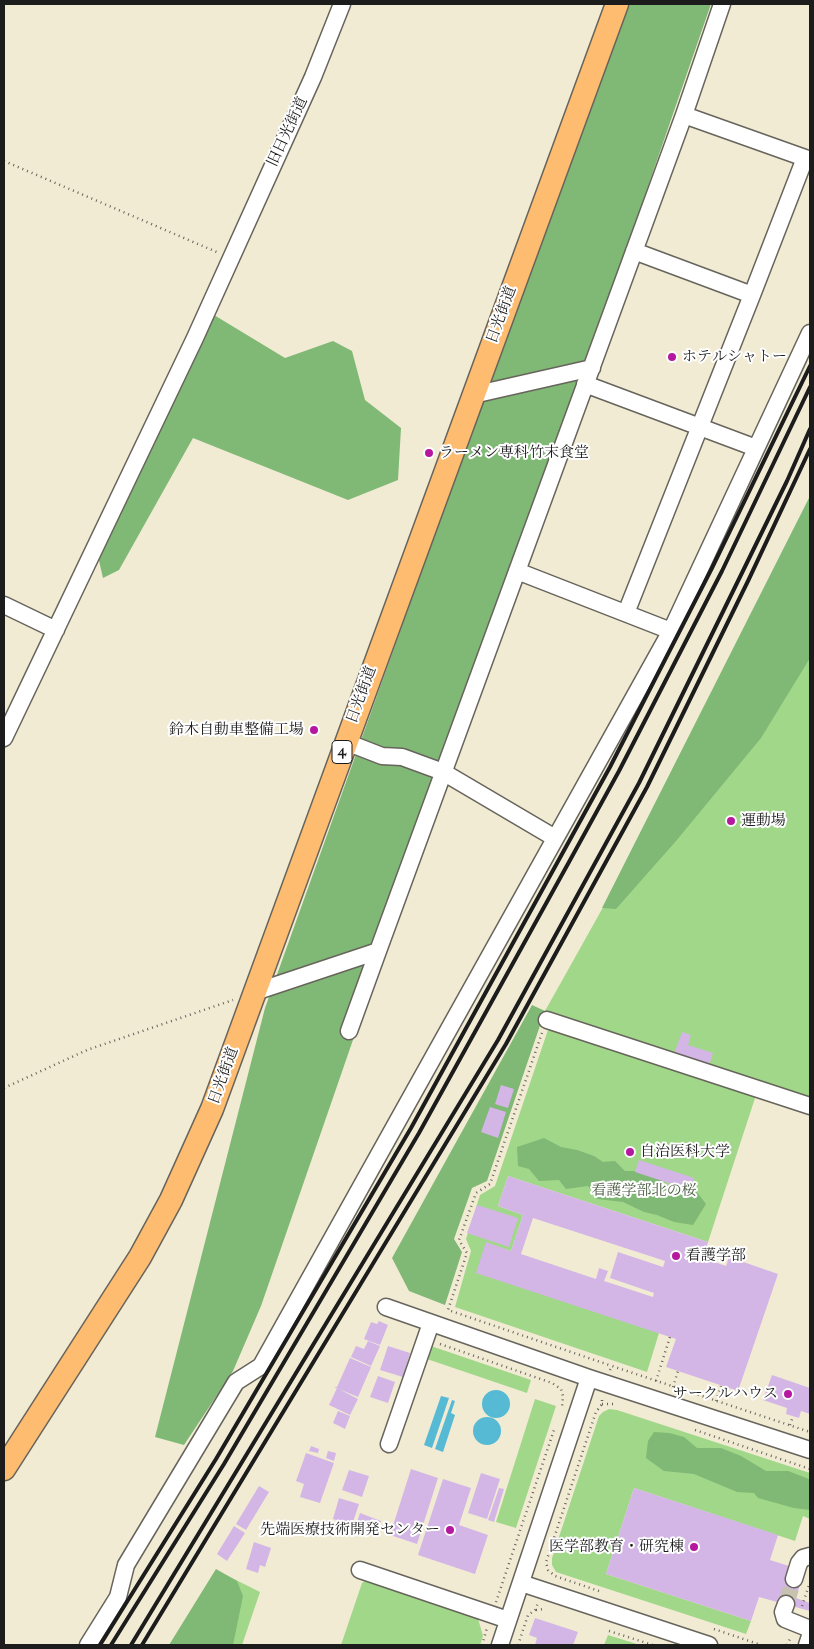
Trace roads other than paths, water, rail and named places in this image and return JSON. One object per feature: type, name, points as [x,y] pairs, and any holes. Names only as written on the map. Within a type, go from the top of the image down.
[{"type":"highway","name":"日光街道","points":[[4,1469],[140,1256],[171,1200],[212,1109],[617,4]]},
{"type":"street","name":"旧日光街道","points":[[4,738],[195,338],[313,77],[342,4]]},
{"type":"street","points":[[349,1031],[684,115],[722,4]]},
{"type":"street","points":[[626,613],[808,159],[684,115]]},
{"type":"street","points":[[634,252],[752,295]]},
{"type":"street","points":[[88,1645],[118,1597],[126,1565],[236,1382],[261,1366],[671,630],[810,333]]},
{"type":"street","points":[[473,395],[592,368]]},
{"type":"street","points":[[585,384],[756,448]]},
{"type":"street","points":[[517,571],[671,630]]},
{"type":"street","points":[[4,605],[56,630]]},
{"type":"street","points":[[346,742],[382,756],[402,756],[443,772],[555,838]]},
{"type":"street","points":[[255,992],[378,951]]},
{"type":"street","points":[[547,1020],[810,1106]]},
{"type":"street","points":[[386,1307],[589,1378],[810,1450]]},
{"type":"street","points":[[389,1444],[431,1323]]},
{"type":"street","points":[[500,1645],[589,1378]]},
{"type":"street","points":[[794,1579],[799,1563],[803,1558],[810,1556]]},
{"type":"street","points":[[360,1570],[508,1620]]},
{"type":"street","points":[[521,1583],[710,1645]]},
{"type":"street","points":[[786,1604],[783,1612],[785,1618],[810,1628]]},
{"type":"street","points":[[807,1645],[810,1636]]},
{"type":"water","points":[[496,1390],[506,1394],[510,1404],[506,1414],[496,1418],[486,1414],[482,1404],[486,1394]]},
{"type":"water","points":[[441,1396],[449,1398],[432,1448],[424,1445]]},
{"type":"water","points":[[452,1400],[455,1401],[451,1413],[455,1415],[443,1452],[435,1449]]},
{"type":"water","points":[[487,1417],[497,1421],[501,1431],[497,1441],[487,1445],[477,1441],[473,1431],[477,1421]]},
{"type":"tunnel","points":[[786,1604],[794,1579]]},
{"type":"railway","points":[[100,1645],[216,1459],[411,1128],[610,767],[712,568],[810,366]]},
{"type":"railway","points":[[111,1645],[224,1464],[419,1133],[619,771],[722,571],[810,387]]},
{"type":"railway","points":[[131,1645],[498,1040],[639,783],[787,481],[810,429]]},
{"type":"railway","points":[[142,1645],[506,1044],[647,787],[810,449]]},
{"type":"place","name":"ホテルシャトー","points":[[672,357]]},
{"type":"place","name":"ラーメン専科竹末食堂","points":[[429,453]]},
{"type":"place","name":"鈴木自動車整備工場","points":[[314,730]]},
{"type":"place","name":"運動場","points":[[731,821]]},
{"type":"place","name":"自治医科大学","points":[[630,1152]]},
{"type":"place","name":"看護学部","points":[[676,1256]]},
{"type":"place","name":"サークルハウス","points":[[788,1394]]},
{"type":"place","name":"先端医療技術開発センター","points":[[450,1530]]},
{"type":"place","name":"医学部教育・研究棟","points":[[694,1547]]},
{"type":"park label","name":"看護学部北の桜","points":[[644,1191]]}]
